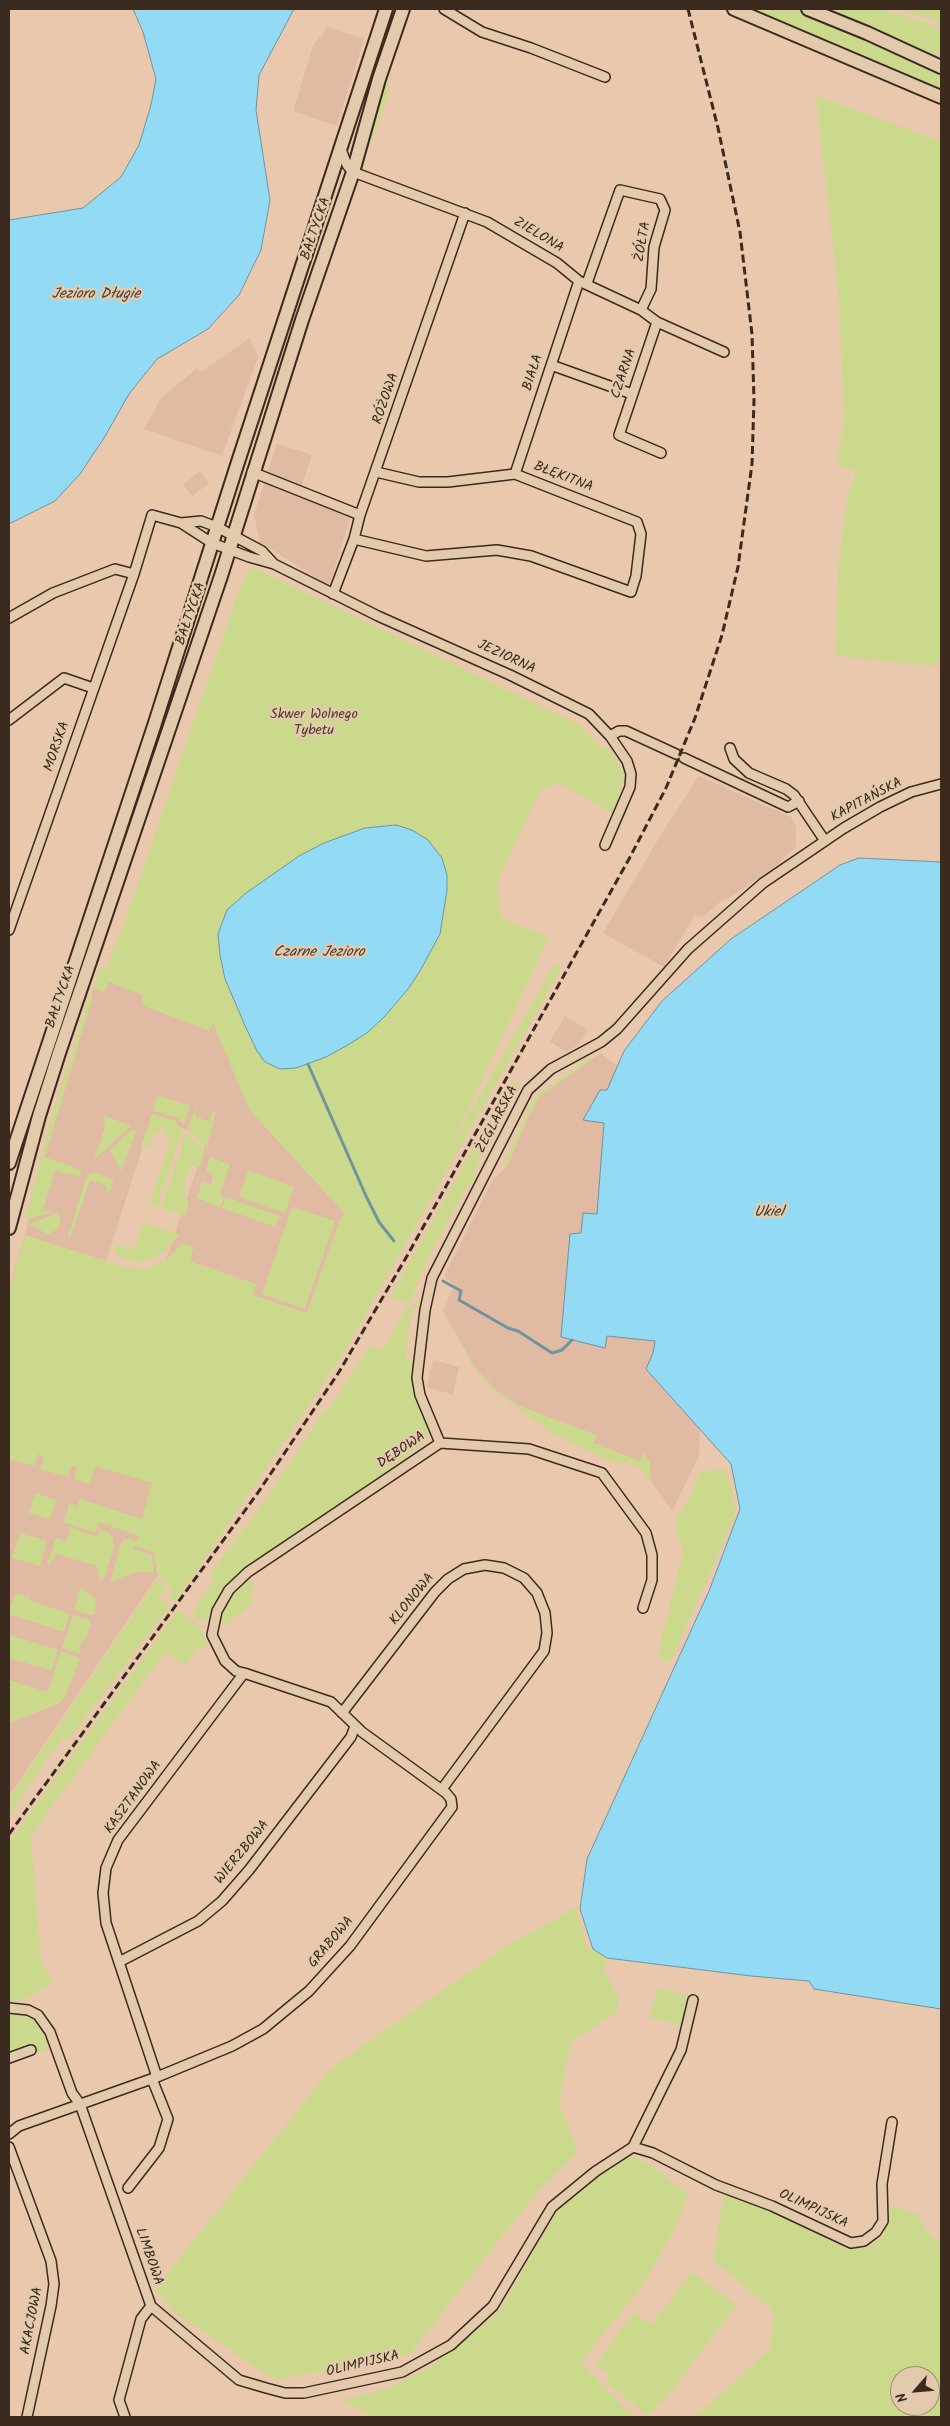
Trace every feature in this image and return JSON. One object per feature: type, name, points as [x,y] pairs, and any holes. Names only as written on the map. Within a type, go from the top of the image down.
[{"type":"main road","name":"BAŁTYCKA","points":[[9,1163],[154,726],[386,9]]},
{"type":"main road","name":"BAŁTYCKA","points":[[9,1228],[38,1116],[353,172],[379,79],[403,9]]},
{"type":"main road","points":[[734,9],[941,98]]},
{"type":"main road","points":[[808,9],[867,33],[941,67]]},
{"type":"street","points":[[444,9],[482,32],[531,48],[605,77]]},
{"type":"street","points":[[341,149],[347,165],[353,172]]},
{"type":"street","name":"ZIELONA","points":[[353,172],[487,222],[557,263],[583,282],[641,310],[657,322],[724,352]]},
{"type":"street","name":"ŻÓŁTA","points":[[583,282],[620,190],[660,198],[665,210],[654,247],[651,289],[641,310]]},
{"type":"street","name":"RÓŻOWA","points":[[333,594],[354,539],[360,515],[465,213]]},
{"type":"street","name":"BIAŁA","points":[[515,474],[551,364],[583,282]]},
{"type":"street","name":"CZARNA","points":[[657,322],[619,435],[661,453]]},
{"type":"street","points":[[551,364],[632,394]]},
{"type":"street","points":[[252,472],[360,515]]},
{"type":"street","name":"BŁĘKITNA","points":[[354,539],[426,556],[497,550],[530,556],[631,592],[636,576],[641,534],[637,522],[515,474],[438,482],[419,482],[376,472]]},
{"type":"street","name":"MORSKA","points":[[9,930],[134,574],[152,516],[181,523]]},
{"type":"street","name":"JEZIORNA","points":[[181,523],[201,521],[218,527],[262,551],[274,564]]},
{"type":"street","name":"JEZIORNA","points":[[181,523],[212,543],[274,564],[333,594],[581,709],[595,719],[610,736],[630,767],[632,781],[605,845]]},
{"type":"street","points":[[9,618],[53,593],[115,570],[134,574]]},
{"type":"street","points":[[9,720],[64,678],[93,688]]},
{"type":"street","points":[[610,736],[622,730],[788,807],[799,801]]},
{"type":"street","name":"KAPITAŃSKA","points":[[730,748],[734,759],[744,770],[786,789],[799,801],[825,841],[890,801],[916,790],[941,784]]},
{"type":"street","name":"ŻEGLARSKA","points":[[440,1443],[420,1395],[417,1378],[425,1310],[432,1278],[528,1090],[551,1068],[609,1036],[710,928],[763,883],[825,841]]},
{"type":"street","name":"DĘBOWA","points":[[244,1673],[236,1671],[225,1661],[216,1648],[212,1635],[217,1610],[229,1590],[248,1572],[440,1443],[529,1449],[602,1473],[646,1533],[652,1555],[652,1580],[643,1608]]},
{"type":"street","name":"KLONOWA","points":[[342,1713],[434,1592],[448,1579],[464,1569],[485,1565],[504,1568],[524,1578],[537,1593],[545,1613],[547,1633],[544,1651],[442,1789]]},
{"type":"street","points":[[244,1673],[331,1702],[356,1726],[442,1789]]},
{"type":"street","name":"KASZTANOWA","points":[[128,2188],[159,2148],[168,2119],[106,1923],[103,1893],[106,1868],[118,1840],[244,1673]]},
{"type":"street","name":"WIERZBOWA","points":[[119,1962],[198,1920],[222,1901],[261,1855],[351,1737],[356,1726]]},
{"type":"street","name":"GRABOWA","points":[[9,2134],[19,2126],[155,2078],[232,2046],[255,2033],[310,1991],[350,1946],[452,1807],[450,1796],[442,1789]]},
{"type":"street","points":[[633,2147],[681,2050],[693,2000]]},
{"type":"street","points":[[9,2008],[28,2010],[38,2015],[45,2023],[72,2093],[80,2104]]},
{"type":"street","points":[[9,2058],[30,2050]]},
{"type":"street","name":"LIMBOWA","points":[[80,2104],[151,2306],[141,2319],[119,2400],[125,2417]]},
{"type":"street","name":"OLIMPIJSKA","points":[[151,2306],[239,2380],[266,2388],[284,2392],[304,2392],[402,2372],[451,2345],[493,2306],[552,2207],[596,2170],[633,2147],[653,2153],[716,2185],[772,2206],[851,2243],[864,2241],[876,2232],[883,2221],[882,2184],[892,2122]]},
{"type":"street","name":"AKACJOWA","points":[[9,2147],[51,2261],[54,2284],[27,2417]]},
{"type":"shaded area","points":[[328,27],[364,39],[337,126],[293,111],[313,46]]},
{"type":"shaded area","points":[[250,338],[258,357],[222,456],[144,429],[161,398],[197,368],[201,372]]},
{"type":"shaded area","points":[[277,444],[312,455],[298,496],[351,515],[329,586],[260,542],[254,515]]},
{"type":"shaded area","points":[[200,471],[209,483],[192,496],[183,484]]},
{"type":"shaded area","points":[[699,776],[791,817],[796,827],[796,846],[777,865],[731,897],[721,901],[703,917],[694,916],[664,967],[603,933],[665,828]]},
{"type":"shaded area","points":[[100,967],[200,1003],[217,1028],[249,1109],[387,1259],[162,1569],[9,1796],[9,1290],[28,1223],[55,1104]],"holes":[[[152,1118],[208,1136],[157,1286],[105,1264]]]},
{"type":"shaded area","points":[[565,1016],[588,1030],[578,1045],[566,1052],[550,1041]]},
{"type":"shaded area","points":[[600,1053],[699,1125],[702,1337],[699,1456],[672,1511],[640,1465],[551,1428],[501,1395],[484,1380],[473,1366],[443,1311],[454,1285],[444,1276],[493,1179],[507,1167],[526,1121],[539,1097]]},
{"type":"shaded area","points":[[433,1360],[459,1367],[453,1394],[427,1388]]},
{"type":"green space","points":[[750,9],[793,9],[921,63],[941,73],[941,91]]},
{"type":"green space","points":[[827,9],[877,9],[928,23],[941,34],[940,52],[934,54],[926,52]]},
{"type":"green space","points":[[895,9],[941,9],[941,23],[929,18]]},
{"type":"green space","points":[[388,76],[390,90],[370,146],[364,153]]},
{"type":"green space","points":[[816,96],[940,141],[941,144],[941,657],[936,666],[835,656],[839,562],[847,500],[856,470],[837,465],[844,419],[839,299]]},
{"type":"green space","name":"Skwer Wolnego Tybetu","points":[[252,567],[580,725],[601,748],[608,747],[624,773],[615,815],[559,783],[541,790],[497,882],[501,918],[549,937],[451,1146],[555,963],[562,967],[342,1356],[175,1602],[168,1598],[172,1591],[157,1573],[154,1552],[135,1546],[134,1549],[152,1555],[154,1573],[145,1571],[134,1573],[110,1583],[122,1541],[129,1538],[136,1542],[139,1536],[99,1522],[95,1533],[64,1522],[69,1504],[77,1506],[80,1499],[142,1519],[152,1483],[95,1466],[90,1484],[74,1479],[77,1467],[72,1466],[68,1477],[40,1469],[44,1457],[38,1454],[34,1466],[9,1459],[9,1293],[25,1235],[132,1269],[147,1268],[162,1262],[172,1255],[182,1243],[194,1247],[190,1261],[256,1284],[253,1295],[307,1313],[340,1219],[345,1214],[249,1109],[213,1023],[209,1031],[142,1005],[143,995],[109,982],[104,992],[93,988],[100,967],[108,969],[112,951],[122,930],[240,587]],"holes":[[[396,826],[412,830],[447,890],[439,934],[408,989],[385,1016],[367,1033],[326,1057],[296,1068],[235,1006],[225,979],[220,955],[246,893],[299,856],[324,843]]]},
{"type":"green space","points":[[89,995],[93,996],[45,1157],[82,1170],[79,1177],[55,1170],[43,1210],[52,1212],[27,1220],[26,1215],[52,1116]]},
{"type":"green space","points":[[600,1053],[539,1097],[526,1121],[507,1167],[503,1165],[534,1097],[584,1061]]},
{"type":"green space","points":[[511,1080],[520,1086],[472,1176],[479,1175],[477,1181],[470,1182],[426,1261],[411,1300],[404,1303],[391,1296]]},
{"type":"green space","points":[[158,1095],[190,1106],[184,1125],[178,1118],[153,1110]]},
{"type":"green space","points":[[197,1104],[195,1116],[209,1122],[212,1111],[216,1112],[207,1147],[187,1130]]},
{"type":"green space","points":[[152,1114],[176,1121],[182,1131],[157,1207],[149,1205],[171,1138],[163,1135],[165,1128],[161,1127],[159,1133],[154,1132],[148,1148],[141,1146]]},
{"type":"green space","points":[[103,1115],[131,1126],[94,1160],[105,1126]]},
{"type":"green space","points":[[131,1130],[136,1131],[121,1171],[110,1150]]},
{"type":"green space","points":[[186,1133],[205,1151],[200,1166],[190,1167],[183,1190],[189,1202],[185,1216],[161,1208]]},
{"type":"green space","points":[[210,1157],[230,1164],[220,1194],[224,1196],[220,1208],[197,1198],[202,1181],[211,1184],[214,1174],[206,1171]]},
{"type":"green space","points":[[248,1170],[294,1187],[285,1213],[239,1197]]},
{"type":"green space","points":[[93,1172],[114,1180],[110,1192],[106,1191],[107,1186],[90,1180],[70,1239],[68,1237],[85,1181],[88,1175]]},
{"type":"green space","points":[[225,1197],[280,1216],[276,1227],[222,1208]]},
{"type":"green space","points":[[292,1207],[335,1221],[305,1309],[262,1294]]},
{"type":"green space","points":[[57,1213],[61,1220],[59,1226],[51,1234],[45,1234],[38,1228],[28,1225]]},
{"type":"green space","points":[[143,1223],[179,1234],[166,1250],[150,1260],[136,1262],[117,1256],[114,1250],[116,1244],[134,1250]]},
{"type":"green space","points":[[422,1301],[419,1307],[411,1308],[406,1360],[412,1361],[414,1364],[415,1393],[429,1429],[427,1442],[233,1581],[215,1605],[211,1618],[200,1621],[192,1615],[200,1603],[198,1602],[214,1581],[209,1576],[266,1499],[325,1409],[328,1410],[371,1345],[383,1351],[407,1306]]},
{"type":"green space","points":[[444,1311],[474,1366],[497,1391],[520,1406],[597,1435],[594,1443],[640,1461],[643,1453],[650,1463],[652,1485],[636,1465],[612,1462],[553,1434],[492,1389],[472,1366]]},
{"type":"green space","points":[[724,1469],[731,1485],[736,1514],[672,1659],[661,1662],[659,1649],[683,1553],[675,1520],[688,1501],[700,1472]]},
{"type":"green space","points":[[35,1493],[56,1500],[50,1519],[29,1513]]},
{"type":"green space","points":[[63,1525],[97,1537],[100,1529],[108,1532],[113,1538],[114,1548],[105,1577],[100,1581],[97,1566],[57,1554],[49,1565],[47,1564],[56,1538],[66,1541],[70,1529]]},
{"type":"green space","points":[[20,1533],[47,1541],[40,1566],[12,1558]]},
{"type":"green space","points":[[157,1579],[168,1592],[165,1590],[159,1598],[170,1606],[68,1740],[63,1737],[9,1816],[9,1799]]},
{"type":"green space","points":[[248,1579],[253,1583],[251,1604],[226,1625],[218,1623],[222,1608],[230,1593]]},
{"type":"green space","points":[[80,1588],[94,1597],[96,1602],[94,1614],[90,1615],[74,1610]]},
{"type":"green space","points":[[16,1593],[30,1597],[29,1600],[70,1614],[64,1632],[9,1614]]},
{"type":"green space","points":[[178,1610],[197,1624],[208,1642],[202,1650],[198,1647],[186,1664],[187,1667],[165,1652],[31,1836],[41,1961],[53,1983],[24,2000],[9,2002],[9,1842]]},
{"type":"green space","points":[[73,1615],[89,1620],[91,1623],[86,1639],[81,1642],[80,1654],[62,1648]]},
{"type":"green space","points":[[9,1635],[58,1650],[52,1671],[9,1658]]},
{"type":"green space","points":[[61,1651],[80,1658],[66,1696],[58,1704],[9,1723],[9,1680],[48,1692]]},
{"type":"green space","points":[[576,1908],[587,1947],[607,1958],[604,1971],[617,1993],[618,2011],[571,2042],[559,2102],[578,2152],[537,2192],[409,2355],[274,2380],[173,2311],[155,2289],[332,2067],[511,1943]]},
{"type":"green space","points":[[657,1988],[686,1995],[683,2025],[650,2018]]},
{"type":"green space","points":[[14,2014],[30,2018],[38,2024],[50,2048],[33,2054],[29,2045],[9,2052],[9,2015]]},
{"type":"green space","points":[[631,2155],[653,2167],[688,2194],[677,2224],[645,2282],[581,2362],[634,2417],[372,2417],[342,2400],[389,2388],[430,2367],[499,2312],[561,2204],[597,2175]]},
{"type":"green space","points":[[725,2188],[848,2249],[870,2247],[883,2236],[892,2205],[918,2215],[930,2237],[941,2243],[941,2417],[695,2417],[770,2349],[774,2312],[713,2260]]},
{"type":"green space","points":[[692,2272],[737,2305],[667,2396],[648,2416],[606,2382],[611,2376],[595,2365],[634,2312],[651,2325]]},
{"type":"water","name":"Jezioro Długie","points":[[133,9],[294,9],[259,75],[256,110],[270,200],[261,250],[239,295],[208,329],[157,359],[129,394],[104,438],[80,474],[55,501],[9,524],[9,220],[83,208],[121,177],[139,145],[151,105],[156,79],[143,32]]},
{"type":"water","name":"Czarne Jezioro","points":[[396,825],[412,830],[428,840],[442,858],[447,875],[447,890],[440,934],[420,971],[408,989],[385,1016],[367,1033],[346,1046],[326,1057],[296,1068],[280,1069],[265,1062],[257,1051],[225,979],[218,934],[227,910],[246,893],[299,856],[324,843],[365,828]]},
{"type":"water","name":"Ukiel","points":[[859,858],[941,862],[941,2009],[814,1989],[809,1981],[751,1976],[607,1958],[593,1949],[580,1909],[587,1859],[709,1591],[740,1509],[731,1464],[646,1369],[653,1353],[655,1341],[607,1336],[605,1348],[561,1337],[570,1234],[581,1233],[583,1213],[597,1214],[604,1123],[583,1120],[600,1090],[607,1090],[624,1051],[662,1001],[731,939],[840,865]]},
{"type":"waterway","points":[[308,1064],[366,1196],[379,1222],[394,1241]]},
{"type":"waterway","points":[[443,1281],[461,1291],[459,1300],[508,1328],[518,1331],[552,1353],[562,1350],[572,1340]]},
{"type":"railway","points":[[9,1834],[257,1494],[339,1372],[407,1256],[629,859],[666,788],[695,718],[722,635],[738,567],[752,464],[754,400],[752,334],[740,232],[718,128],[688,9]]}]
